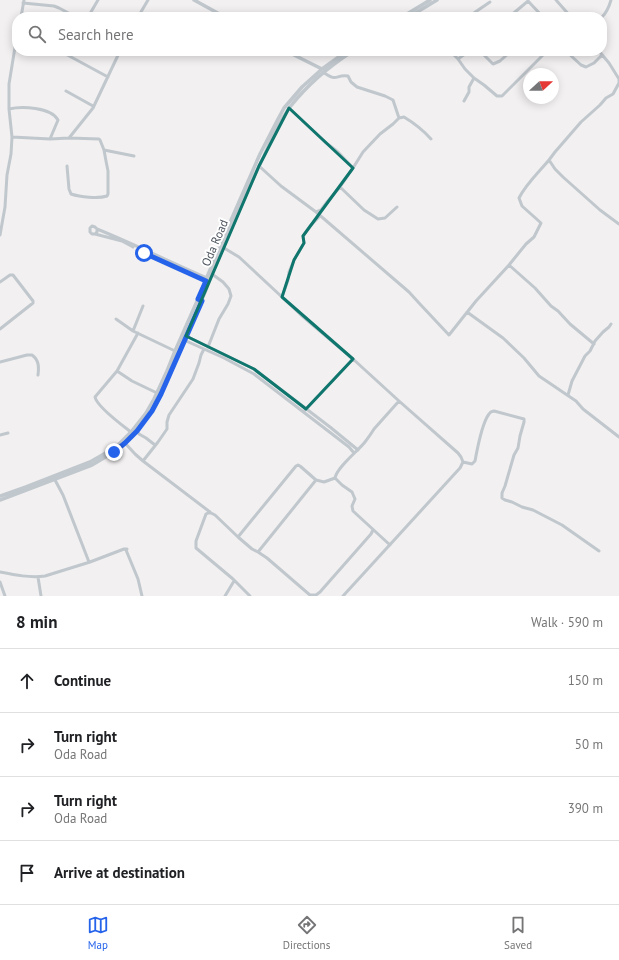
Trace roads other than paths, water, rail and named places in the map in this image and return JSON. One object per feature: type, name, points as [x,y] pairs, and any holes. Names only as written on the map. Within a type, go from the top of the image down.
[{"type":"street","points":[[91,12],[98,0]]},
{"type":"street","points":[[141,12],[148,0]]},
{"type":"street","points":[[196,0],[216,12]]},
{"type":"street","points":[[410,12],[430,0]]},
{"type":"street","points":[[420,12],[437,0]]},
{"type":"street","points":[[556,0],[567,12]]},
{"type":"street","points":[[606,12],[610,0]]},
{"type":"street","points":[[22,12],[24,1],[54,6],[67,12]]},
{"type":"street","points":[[515,12],[528,1],[538,12]]},
{"type":"street","points":[[475,12],[490,2]]},
{"type":"street","points":[[0,235],[11,154],[12,137],[9,109],[9,84],[14,56]]},
{"type":"street","points":[[69,56],[108,77]]},
{"type":"street","points":[[69,138],[93,106],[118,56]]},
{"type":"street","points":[[296,56],[323,70],[330,77],[334,78],[346,75],[357,87],[390,98],[393,100],[398,118]]},
{"type":"street","name":"Oda Road","points":[[0,500],[92,465],[114,452],[137,431],[152,411],[161,394],[186,336],[200,300],[206,279],[221,243],[260,154],[278,119],[284,108],[302,87],[341,56]]},
{"type":"street","name":"Oda Road","points":[[0,496],[90,462],[116,447],[131,432],[146,413],[167,372],[175,351],[224,248],[277,128],[289,108],[323,70],[346,56]]},
{"type":"street","points":[[455,56],[474,78],[497,96],[502,96],[542,56]]},
{"type":"street","points":[[458,59],[462,56]]},
{"type":"street","points":[[485,56],[493,64],[500,61],[506,56]]},
{"type":"street","points":[[259,166],[281,186],[316,212],[409,292],[420,302],[449,335],[476,301],[526,244],[534,237],[541,223],[522,206],[519,198],[521,193],[581,122],[606,98],[613,94],[619,83],[619,80],[609,63],[602,56],[594,63],[586,67],[580,65],[571,56]]},
{"type":"street","points":[[464,101],[474,78]]},
{"type":"street","points":[[66,91],[93,106]]},
{"type":"street","points":[[9,109],[17,107],[41,110],[54,115],[58,120],[50,139]]},
{"type":"street","points":[[289,108],[354,168]]},
{"type":"street","points":[[316,212],[321,210],[340,187],[354,168],[363,152],[398,118],[404,117],[409,120],[425,132],[431,139]]},
{"type":"street","points":[[12,137],[50,139],[97,138],[100,140],[104,150],[108,171],[108,194],[106,196],[77,196],[71,194],[69,189],[67,166]]},
{"type":"street","points":[[104,150],[134,156]]},
{"type":"street","points":[[549,160],[563,177],[600,210],[619,224]]},
{"type":"street","points":[[340,187],[364,210],[378,219],[385,218],[397,207]]},
{"type":"street","points":[[0,194],[6,194]]},
{"type":"street","points":[[282,297],[289,272],[304,242],[303,236],[320,216]]},
{"type":"street","points":[[132,245],[92,234],[90,232],[90,228],[94,226],[97,229],[132,245],[162,260],[206,279]]},
{"type":"street","points":[[94,234],[97,232],[97,229]]},
{"type":"street","points":[[224,248],[239,257],[301,315],[353,359],[398,401],[458,453],[463,462],[452,477],[343,596]]},
{"type":"street","points":[[509,265],[535,288],[570,324],[594,344]]},
{"type":"street","points":[[0,282],[10,274],[13,275],[34,303],[0,329]]},
{"type":"street","points":[[143,461],[167,429],[169,415],[189,386],[231,296],[229,289],[223,282],[212,274]]},
{"type":"street","points":[[133,331],[143,306]]},
{"type":"street","points":[[467,312],[503,338],[524,358],[539,376],[568,394],[583,409],[619,437]]},
{"type":"street","points":[[116,319],[133,331],[175,351]]},
{"type":"street","points":[[568,394],[572,381],[585,356],[611,324]]},
{"type":"street","points":[[131,432],[111,416],[95,397],[117,371],[138,333]]},
{"type":"street","points":[[186,336],[256,375],[330,427],[356,451]]},
{"type":"street","points":[[184,340],[244,363],[258,372],[305,410]]},
{"type":"street","points":[[0,362],[32,355],[36,359],[39,366],[38,375]]},
{"type":"street","points":[[305,410],[353,359]]},
{"type":"street","points":[[117,371],[132,381],[157,393]]},
{"type":"street","points":[[336,478],[336,475],[398,401]]},
{"type":"street","points":[[463,462],[472,464],[475,461],[482,432],[487,416],[490,412],[494,411],[524,419],[518,448],[514,453],[502,493],[502,498],[533,510],[557,523],[599,551]]},
{"type":"street","points":[[137,431],[155,445]]},
{"type":"street","points":[[0,435],[8,433]]},
{"type":"street","points":[[125,443],[143,461],[215,515],[252,549],[258,552],[299,585],[309,595],[316,595],[320,592],[373,530]]},
{"type":"street","points":[[238,537],[296,466],[300,466],[316,480],[324,482],[336,478]]},
{"type":"street","points":[[336,478],[342,485],[352,492],[354,499],[352,506],[353,511],[390,545]]},
{"type":"street","points":[[55,480],[63,495],[89,562]]},
{"type":"street","points":[[258,552],[316,480]]},
{"type":"street","points":[[210,512],[206,514],[196,541],[196,548],[250,596]]},
{"type":"street","points":[[0,572],[20,576],[45,576],[124,549],[127,549],[125,549],[126,550],[138,579],[142,596]]},
{"type":"street","points":[[38,577],[41,596]]},
{"type":"street","points":[[225,596],[234,581]]},
{"type":"street","points":[[0,582],[5,596]]}]
